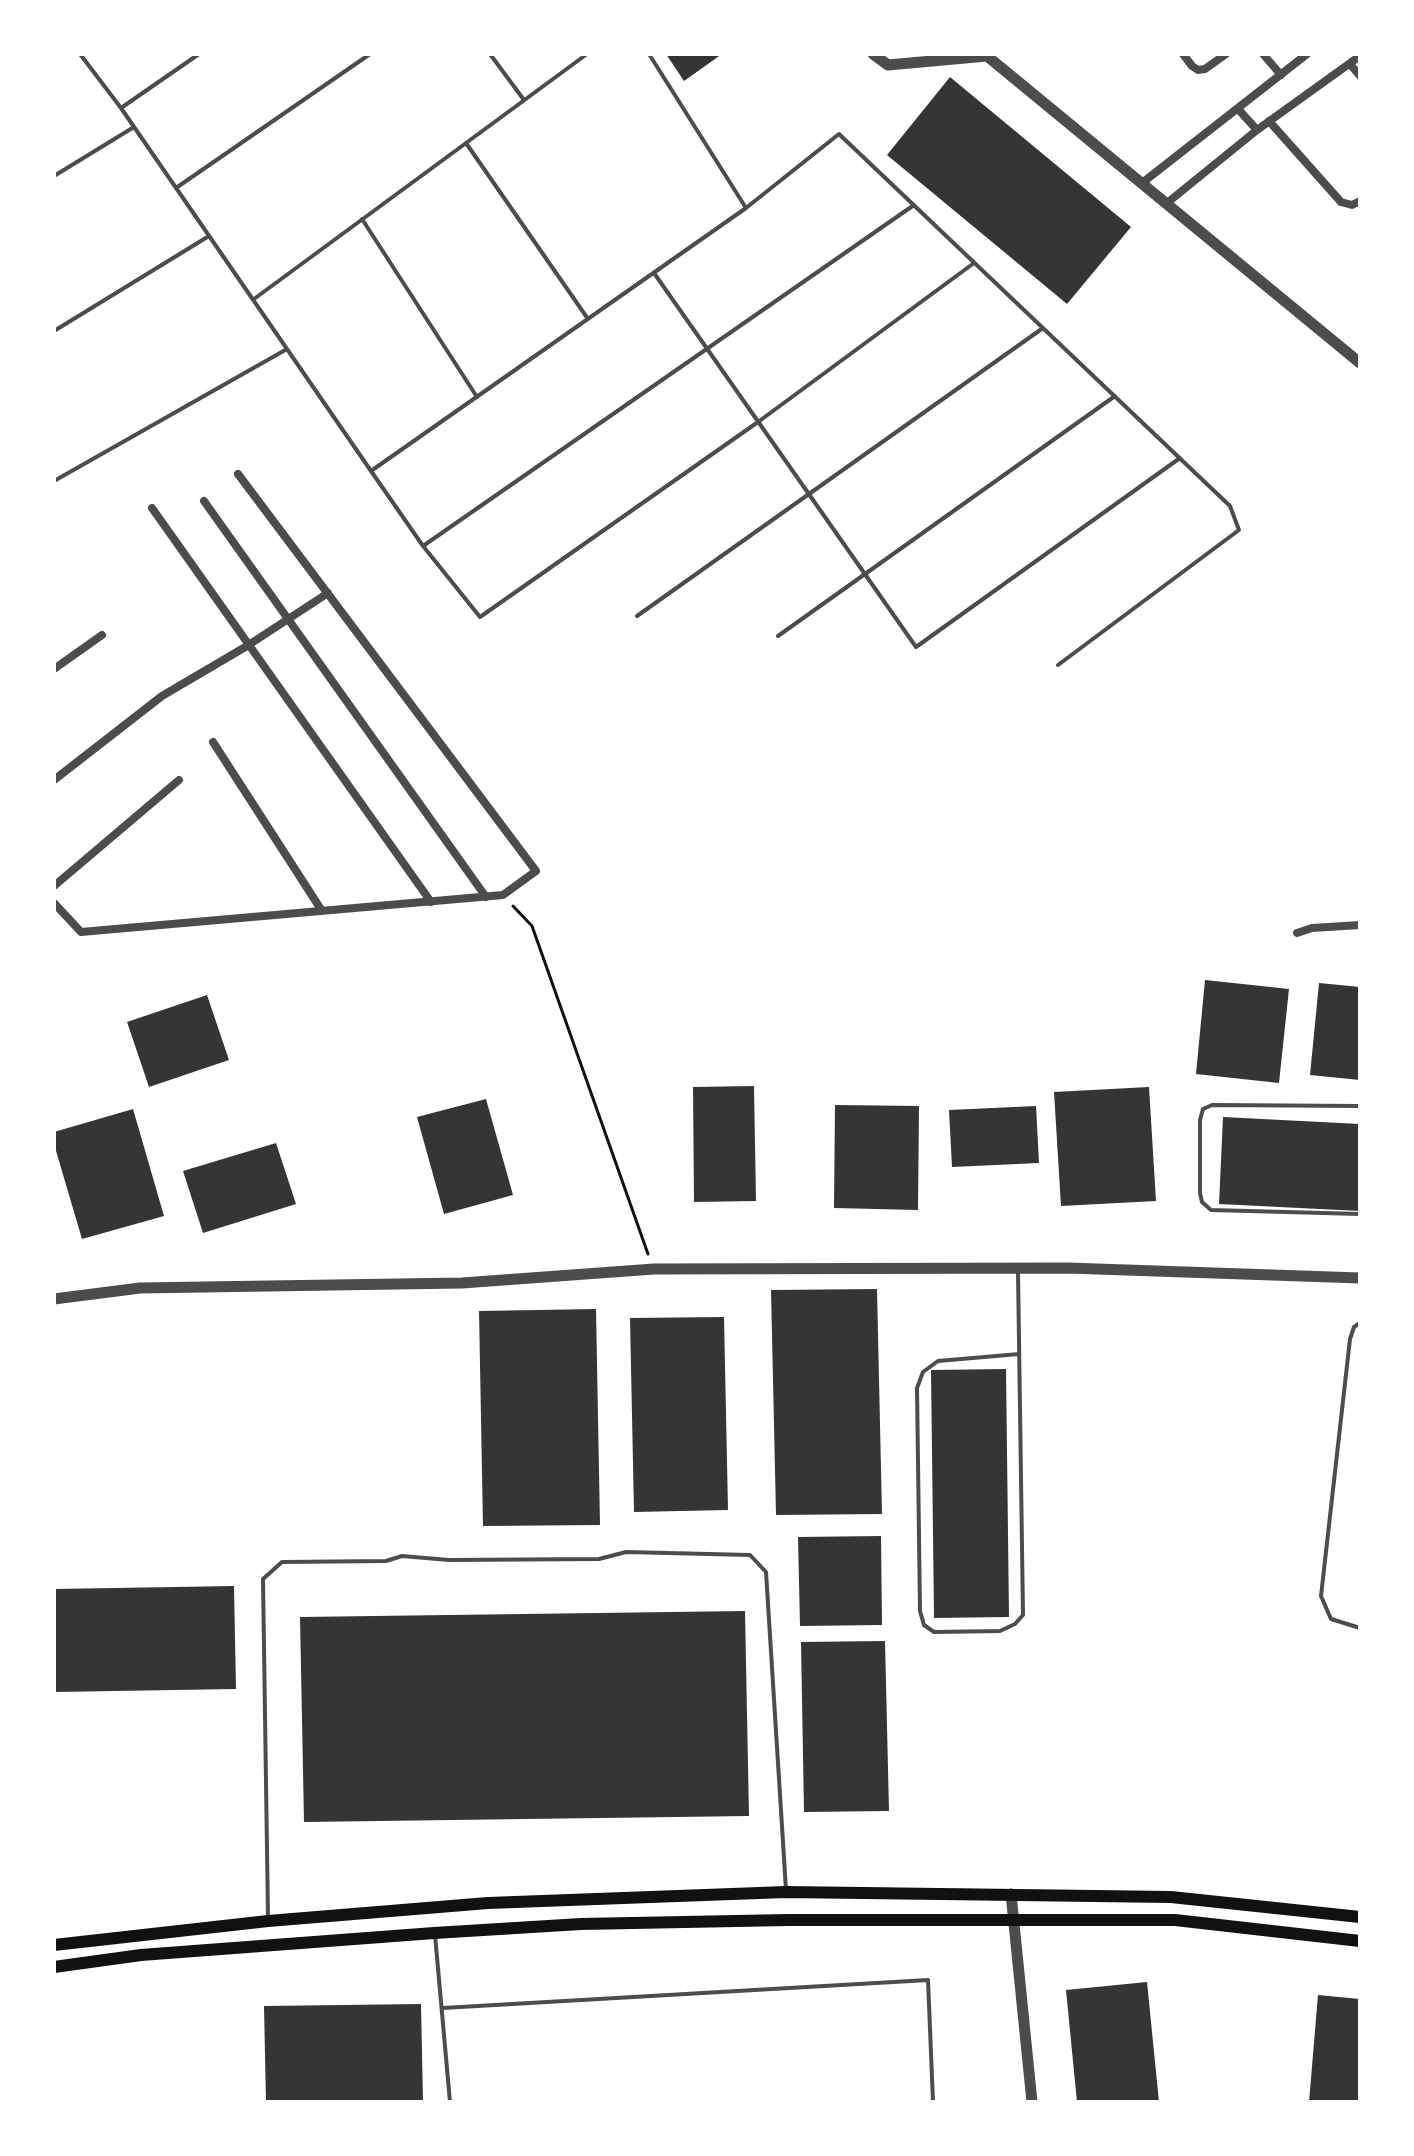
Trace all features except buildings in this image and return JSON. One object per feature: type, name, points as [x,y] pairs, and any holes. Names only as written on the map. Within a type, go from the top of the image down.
[{"type":"main road","points":[[54,1945],[268,1921],[488,1903],[786,1892],[1171,1897],[1360,1917]]},
{"type":"main road","points":[[54,1967],[141,1955],[581,1924],[788,1920],[1175,1920],[1360,1941]]},
{"type":"street","points":[[873,54],[888,65],[987,56],[1360,363]]},
{"type":"street","points":[[1183,54],[1198,70],[1205,69],[1226,54]]},
{"type":"street","points":[[1263,54],[1281,75]]},
{"type":"street","points":[[1142,183],[1307,54]]},
{"type":"street","points":[[1167,203],[1257,130],[1360,56]]},
{"type":"street","points":[[1350,64],[1360,76]]},
{"type":"street","points":[[1238,109],[1257,130]]},
{"type":"street","points":[[1269,121],[1341,202],[1352,205],[1360,201]]},
{"type":"street","points":[[54,903],[81,932],[503,895],[536,871],[238,474]]},
{"type":"street","points":[[204,501],[486,897]]},
{"type":"street","points":[[152,508],[431,902]]},
{"type":"street","points":[[54,780],[162,696],[328,593]]},
{"type":"street","points":[[54,669],[102,635]]},
{"type":"street","points":[[213,742],[322,911]]},
{"type":"street","points":[[54,886],[179,780]]},
{"type":"street","points":[[1297,933],[1312,928],[1360,925]]},
{"type":"street","points":[[54,1299],[140,1288],[462,1283],[654,1269],[1068,1268],[1360,1278]]},
{"type":"street","points":[[1011,1894],[1032,2102]]},
{"type":"lane","points":[[80,54],[121,108],[423,546],[480,617],[758,422],[974,263]]},
{"type":"lane","points":[[121,108],[199,54]]},
{"type":"lane","points":[[176,188],[370,54]]},
{"type":"lane","points":[[490,54],[524,100]]},
{"type":"lane","points":[[253,299],[587,54]]},
{"type":"lane","points":[[649,54],[746,208]]},
{"type":"lane","points":[[54,176],[134,127]]},
{"type":"lane","points":[[371,471],[746,208],[839,134],[1230,506],[1239,530],[1058,665]]},
{"type":"lane","points":[[466,143],[588,319]]},
{"type":"lane","points":[[423,546],[914,205]]},
{"type":"lane","points":[[362,219],[477,397]]},
{"type":"lane","points":[[54,331],[209,236]]},
{"type":"lane","points":[[654,273],[916,647],[1180,458]]},
{"type":"lane","points":[[637,616],[1043,328]]},
{"type":"lane","points":[[54,481],[287,349]]},
{"type":"lane","points":[[778,636],[1115,396]]},
{"type":"lane","points":[[1360,1106],[1212,1105],[1203,1109],[1200,1120],[1200,1193],[1202,1202],[1211,1210],[1360,1214]]},
{"type":"lane","points":[[1018,1269],[1023,1615],[1015,1624],[1000,1631],[934,1632],[924,1625],[920,1611],[917,1388],[923,1372],[938,1361],[1019,1354]]},
{"type":"lane","points":[[1360,1323],[1354,1327],[1350,1339],[1321,1596],[1331,1619],[1360,1628]]},
{"type":"lane","points":[[268,1921],[263,1579],[282,1562],[386,1561],[402,1556],[449,1560],[599,1559],[626,1552],[750,1555],[766,1572],[786,1892]]},
{"type":"lane","points":[[434,1933],[450,2102]]},
{"type":"lane","points":[[443,2008],[928,1980],[933,2102]]},
{"type":"path","points":[[503,895],[532,926],[654,1269]]}]
